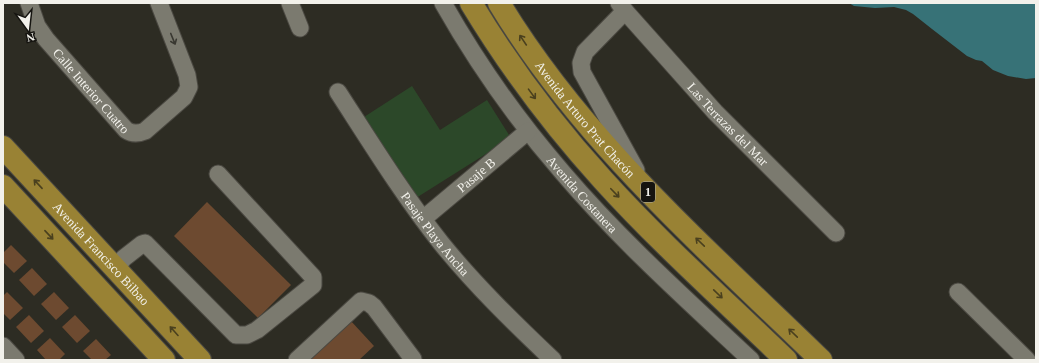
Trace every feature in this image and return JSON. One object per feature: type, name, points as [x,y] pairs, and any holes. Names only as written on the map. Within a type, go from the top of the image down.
[{"type":"main road","name":"Avenida Arturo Prat Chacón","points":[[471,3],[510,64],[570,143],[643,222],[786,360]]},
{"type":"main road","name":"Avenida Arturo Prat Chacón","points":[[499,3],[533,56],[561,94],[591,130],[647,191],[821,360]]},
{"type":"main road","name":"Avenida Francisco Bilbao","points":[[3,147],[116,267],[200,360]]},
{"type":"main road","name":"Avenida Francisco Bilbao","points":[[3,186],[164,360]]},
{"type":"street","name":"Calle Interior Cuatro","points":[[29,3],[37,26],[46,39],[126,130],[140,133],[145,131],[184,97],[189,87],[187,75],[159,3]]},
{"type":"street","points":[[290,3],[300,28]]},
{"type":"street","name":"Avenida Costanera","points":[[443,3],[478,61],[528,131],[563,173],[660,274],[751,360]]},
{"type":"street","name":"Las Terrazas del Mar","points":[[647,191],[582,72],[581,63],[585,52],[622,7],[715,112],[836,232]]},
{"type":"street","name":"Pasaje Playa Ancha","points":[[338,92],[388,169],[423,219],[442,243],[486,294],[553,360]]},
{"type":"street","name":"Pasaje B","points":[[423,219],[528,131]]},
{"type":"street","points":[[116,267],[124,258],[145,243],[236,336],[247,335],[257,330],[313,285],[313,277],[218,174]]},
{"type":"street","points":[[958,292],[1027,360]]},
{"type":"street","points":[[297,360],[361,301],[369,303],[374,307],[413,359]]},
{"type":"street","points":[[3,346],[16,360]]},
{"type":"green space","points":[[412,86],[440,130],[487,100],[511,138],[416,198],[364,117]]},
{"type":"water","points":[[849,3],[1036,3],[1036,78],[1026,79],[1008,76],[993,70],[982,61],[967,56],[906,10],[894,7],[875,8],[854,6]]},
{"type":"building","points":[[207,202],[291,285],[258,318],[174,236]]},
{"type":"building","points":[[11,245],[27,261],[14,273],[3,262],[3,253]]},
{"type":"building","points":[[32,268],[47,284],[34,296],[19,280]]},
{"type":"building","points":[[7,292],[23,308],[10,320],[3,313],[3,296]]},
{"type":"building","points":[[54,292],[69,308],[56,320],[41,304]]},
{"type":"building","points":[[29,315],[44,331],[31,343],[16,327]]},
{"type":"building","points":[[75,315],[90,331],[77,343],[62,327]]},
{"type":"building","points":[[350,320],[374,346],[359,360],[307,360]]},
{"type":"building","points":[[50,338],[65,354],[59,360],[46,360],[37,350]]},
{"type":"building","points":[[96,339],[111,355],[105,360],[92,360],[83,351]]}]
